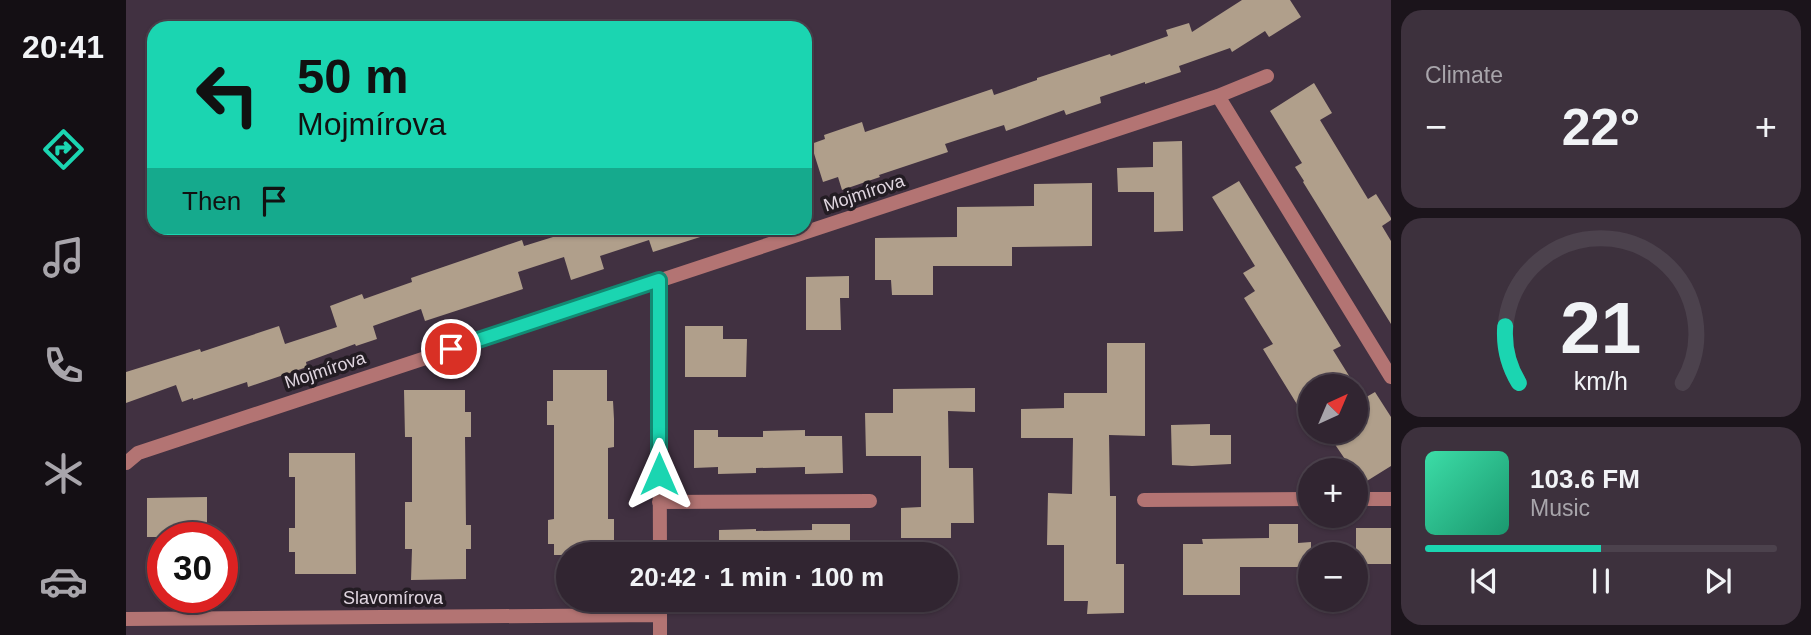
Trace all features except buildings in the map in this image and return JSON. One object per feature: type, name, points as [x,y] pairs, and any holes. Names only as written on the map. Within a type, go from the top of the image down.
[{"type":"street","name":"Mojmírova","points":[[812,230],[1218,96],[1267,76]]},
{"type":"street","points":[[1218,96],[1391,377]]},
{"type":"street","name":"Mojmírova","points":[[126,463],[138,453],[796,235]]},
{"type":"street","points":[[659,280],[660,542]]},
{"type":"street","points":[[1144,500],[1298,499]]},
{"type":"street","points":[[1368,499],[1391,499]]},
{"type":"street","points":[[659,502],[870,501]]},
{"type":"street","name":"Slavomírova","points":[[126,620],[556,610]]},
{"type":"street","points":[[660,612],[660,635]]},
{"type":"route","points":[[451,349],[659,280],[659,474]]}]
